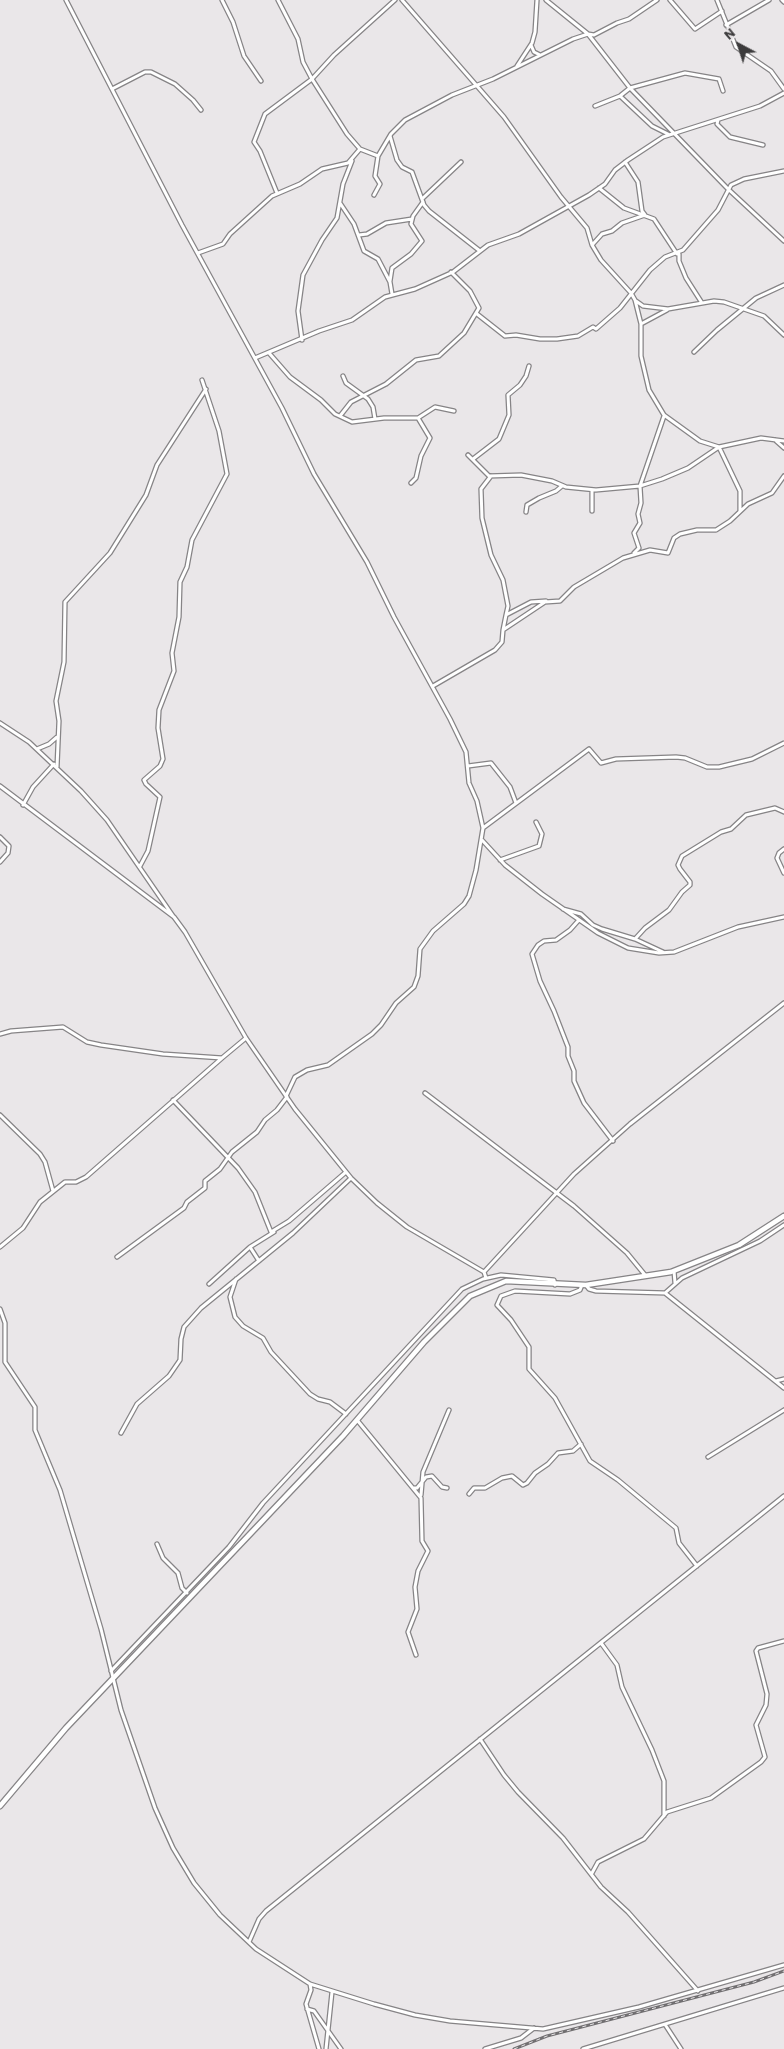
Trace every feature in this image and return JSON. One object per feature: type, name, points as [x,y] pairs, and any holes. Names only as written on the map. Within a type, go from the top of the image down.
[{"type":"street","points":[[66,0],[314,474],[367,562],[466,752],[470,782],[477,801],[483,828],[469,896],[464,904],[433,930],[420,949],[418,976],[414,987],[396,1003],[381,1025],[372,1034],[328,1065],[306,1070],[295,1077],[277,1110],[265,1120],[257,1132],[228,1157],[220,1169],[205,1181],[205,1188],[188,1202],[184,1208],[117,1257]]},
{"type":"street","points":[[222,0],[233,22],[244,56],[261,81]]},
{"type":"street","points":[[278,0],[298,40],[303,62],[347,134],[360,150],[378,156]]},
{"type":"street","points":[[277,193],[260,151],[254,142],[265,114],[312,79],[334,55],[395,0]]},
{"type":"street","points":[[402,0],[504,117],[561,196],[587,228],[592,245],[601,260],[636,300],[644,306],[668,309],[714,301],[724,302],[764,316],[784,335]]},
{"type":"street","points":[[516,67],[531,45],[536,32],[537,0]]},
{"type":"street","points":[[546,0],[588,34],[630,88],[728,189],[784,241]]},
{"type":"street","points":[[374,195],[380,184],[375,176],[378,156],[390,136],[405,120],[452,95],[540,55],[588,34],[594,35],[629,19],[657,0]]},
{"type":"street","points":[[670,0],[695,30],[722,10]]},
{"type":"street","points":[[255,358],[302,340],[319,330],[352,320],[374,303],[392,294],[415,289],[451,272],[495,242],[519,234],[599,188],[625,162],[669,134],[760,106],[784,91],[771,71],[736,48],[717,0]]},
{"type":"street","points":[[726,25],[769,0]]},
{"type":"street","points":[[531,45],[534,52],[540,55]]},
{"type":"street","points":[[112,89],[145,72],[151,72],[175,84],[201,110]]},
{"type":"street","points":[[595,106],[620,96],[630,88],[685,73],[719,79],[723,91]]},
{"type":"street","points":[[620,96],[652,126],[669,134]]},
{"type":"street","points":[[718,119],[717,124],[730,137],[763,145]]},
{"type":"street","points":[[390,136],[397,160],[402,167],[412,172],[429,211],[480,251]]},
{"type":"street","points":[[302,340],[298,311],[303,275],[336,219],[343,184],[352,160],[360,150]]},
{"type":"street","points":[[198,253],[223,244],[230,234],[277,193],[300,184],[322,169],[338,167],[352,160]]},
{"type":"street","points":[[392,294],[390,282],[392,268],[411,254],[422,241],[413,228],[412,219],[423,200],[461,162]]},
{"type":"street","points":[[625,162],[638,182],[642,211],[645,215]]},
{"type":"street","points":[[477,314],[503,336],[530,336],[540,340],[564,339],[578,336],[593,327],[596,329],[616,312],[650,270],[665,257],[678,254],[718,210],[728,189],[744,179],[784,171]]},
{"type":"street","points":[[599,188],[624,208],[654,219],[678,254],[686,278],[702,303]]},
{"type":"street","points":[[340,203],[359,235],[364,251],[378,259],[390,282]]},
{"type":"street","points":[[592,245],[602,234],[612,231],[622,223],[645,215]]},
{"type":"street","points":[[359,235],[367,234],[386,222],[412,219]]},
{"type":"street","points":[[340,416],[351,402],[362,394],[386,384],[416,360],[435,358],[444,353],[464,333],[477,314],[478,308],[470,291],[451,272]]},
{"type":"street","points":[[694,352],[756,298],[784,285]]},
{"type":"street","points":[[636,300],[641,324],[641,356],[649,390],[664,415],[700,441],[718,447],[740,491],[740,511]]},
{"type":"street","points":[[641,324],[668,309]]},
{"type":"street","points":[[269,353],[290,377],[340,416],[352,422],[375,419],[418,418],[435,407],[454,411]]},
{"type":"street","points":[[473,459],[499,439],[509,415],[508,395],[520,385],[526,376],[529,366]]},
{"type":"street","points":[[343,376],[346,383],[362,394],[373,406],[375,419]]},
{"type":"street","points":[[140,866],[148,851],[160,797],[144,780],[160,766],[163,759],[158,728],[159,710],[174,672],[172,653],[179,617],[180,582],[188,567],[192,540],[227,474],[219,431],[202,380]]},
{"type":"street","points":[[23,805],[33,787],[56,765],[58,735],[56,701],[64,662],[65,602],[110,553],[146,495],[157,465],[206,389]]},
{"type":"street","points":[[634,554],[639,548],[634,533],[640,523],[638,514],[641,503],[640,486],[655,439],[662,427],[664,415]]},
{"type":"street","points":[[411,483],[416,478],[421,456],[430,438],[418,418]]},
{"type":"street","points":[[468,455],[487,474],[492,476],[521,475],[552,481],[562,486],[592,490],[640,486],[688,468],[718,447],[754,439],[784,441]]},
{"type":"street","points":[[775,440],[784,448]]},
{"type":"street","points":[[432,686],[499,647],[502,642],[508,606],[503,580],[491,555],[482,518],[481,488],[492,476]]},
{"type":"street","points":[[506,615],[531,602],[560,601],[574,587],[616,561],[634,554],[650,550],[668,553],[677,535],[697,530],[716,530],[750,502],[772,493],[784,476]]},
{"type":"street","points":[[526,512],[527,505],[556,491],[562,486]]},
{"type":"street","points":[[592,490],[592,511]]},
{"type":"street","points":[[503,630],[549,601]]},
{"type":"street","points":[[0,723],[56,765],[107,820],[185,932],[246,1038],[286,1096],[351,1178],[377,1203],[407,1227],[484,1272],[486,1278]]},
{"type":"street","points":[[37,749],[50,744],[58,735]]},
{"type":"street","points":[[483,828],[589,749],[600,763],[616,759],[676,757],[685,758],[707,767],[719,767],[752,759],[784,743]]},
{"type":"street","points":[[468,766],[491,763],[510,787],[516,803]]},
{"type":"street","points":[[0,786],[174,917]]},
{"type":"street","points":[[636,939],[645,928],[670,910],[682,892],[690,885],[690,882],[678,865],[682,856],[731,828],[746,814],[775,808],[784,812]]},
{"type":"street","points":[[500,860],[539,846],[542,834],[536,822]]},
{"type":"street","points":[[0,837],[9,846],[8,853],[0,862]]},
{"type":"street","points":[[482,840],[500,860],[561,909],[610,940],[628,948],[664,953],[690,947],[738,927],[784,917]]},
{"type":"street","points":[[784,850],[779,853],[777,858],[784,873]]},
{"type":"street","points":[[561,909],[581,914],[593,925],[636,939],[664,953]]},
{"type":"street","points":[[578,921],[570,930],[556,940],[544,941],[538,945],[532,954],[540,981],[568,1047],[568,1056],[574,1071],[574,1081],[584,1103],[613,1141]]},
{"type":"street","points":[[484,1272],[513,1243],[556,1193],[630,1124],[784,1003]]},
{"type":"street","points":[[0,1034],[11,1030],[63,1027],[87,1042],[101,1046],[163,1054],[222,1058]]},
{"type":"street","points":[[0,1247],[23,1228],[35,1207],[52,1191],[65,1182],[76,1182],[86,1177],[246,1038]]},
{"type":"street","points":[[425,1094],[574,1206],[628,1253],[636,1266],[646,1275]]},
{"type":"street","points":[[173,1100],[228,1157],[255,1192],[268,1229],[274,1232]]},
{"type":"street","points":[[0,1115],[46,1162],[52,1191]]},
{"type":"street","points":[[209,1284],[250,1247],[274,1232],[346,1172]]},
{"type":"street","points":[[121,1433],[137,1404],[170,1376],[181,1359],[181,1338],[184,1327],[211,1299],[302,1225],[351,1178]]},
{"type":"street","points":[[0,1806],[58,1737],[356,1420],[424,1342],[470,1296],[506,1281],[584,1285],[674,1271],[739,1245],[784,1216]]},
{"type":"street","points":[[664,1293],[675,1283],[760,1241],[784,1225]]},
{"type":"street","points":[[250,1247],[259,1261]]},
{"type":"street","points":[[674,1271],[675,1283]]},
{"type":"street","points":[[111,1672],[229,1548],[263,1503],[462,1289],[486,1278],[501,1275],[554,1280],[555,1285]]},
{"type":"street","points":[[237,1278],[230,1297],[235,1317],[242,1326],[263,1338],[271,1352],[310,1394],[318,1400],[330,1402],[346,1414]]},
{"type":"street","points":[[584,1285],[596,1291],[664,1293],[784,1388]]},
{"type":"street","points":[[584,1285],[580,1290],[570,1294],[515,1292],[501,1296],[498,1305],[511,1320],[529,1347],[529,1369],[554,1398],[590,1461],[618,1480],[676,1528],[680,1543],[697,1566]]},
{"type":"street","points":[[0,1309],[5,1323],[6,1362],[35,1407],[35,1430],[60,1490],[113,1680],[148,1791],[173,1848],[194,1883],[211,1905],[269,1959],[310,1984],[416,2016],[450,2021],[535,2028],[560,2026],[698,1991],[784,1965]]},
{"type":"street","points":[[775,1382],[784,1379]]},
{"type":"street","points":[[416,1654],[408,1632],[417,1609],[415,1587],[418,1571],[428,1552],[422,1541],[421,1485],[431,1450],[449,1410]]},
{"type":"street","points":[[708,1457],[784,1410]]},
{"type":"street","points":[[356,1420],[421,1498]]},
{"type":"street","points":[[469,1494],[474,1488],[486,1488],[502,1478],[512,1476],[523,1485],[558,1453],[578,1449],[581,1444]]},
{"type":"street","points":[[414,1488],[421,1485],[426,1477],[432,1476],[442,1487],[447,1488]]},
{"type":"street","points":[[249,1942],[262,1915],[784,1496]]},
{"type":"street","points":[[157,1544],[163,1558],[178,1573],[182,1588],[191,1596]]},
{"type":"street","points":[[592,1873],[598,1862],[642,1840],[667,1812],[711,1798],[765,1757],[756,1725],[766,1705],[767,1694],[756,1651],[758,1648],[784,1641]]},
{"type":"street","points":[[601,1643],[617,1665],[622,1688],[652,1750],[664,1782],[664,1816]]},
{"type":"street","points":[[480,1739],[504,1775],[564,1838],[601,1887],[628,1912],[698,1991]]},
{"type":"street","points":[[310,1984],[311,1990],[306,2004],[319,2049]]},
{"type":"street","points":[[583,2049],[666,2026],[784,1988]]},
{"type":"street","points":[[326,2049],[332,1992]]},
{"type":"street","points":[[307,2009],[314,2012],[341,2049]]},
{"type":"street","points":[[666,2026],[681,2049]]},
{"type":"street","points":[[485,2049],[525,2036],[535,2028]]},
{"type":"railway","points":[[514,2049],[547,2036],[754,1982],[784,1971]]}]
